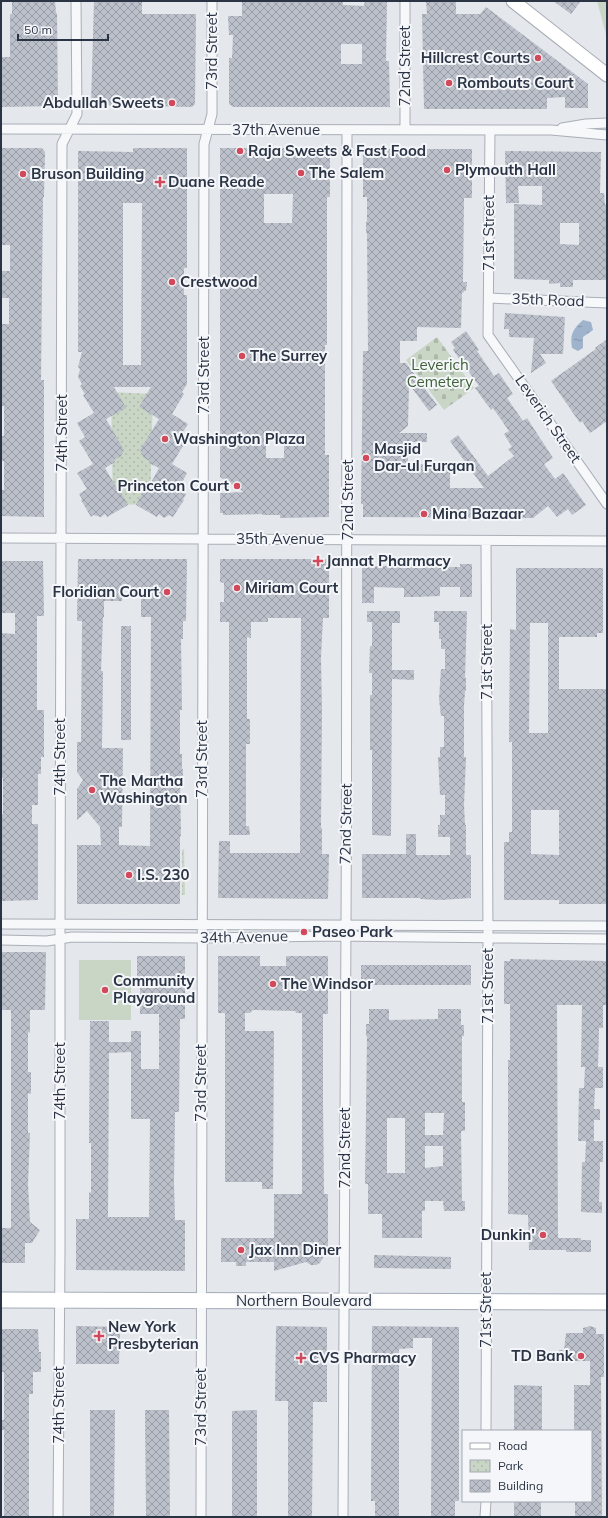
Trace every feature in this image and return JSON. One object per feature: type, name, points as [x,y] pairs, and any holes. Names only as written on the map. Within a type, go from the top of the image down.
[{"type":"main road","points":[[513,1],[607,75]]},
{"type":"main road","name":"Northern Boulevard","points":[[1,1300],[607,1302]]},
{"type":"street","name":"74th Street","points":[[58,1517],[62,144],[77,114],[76,1]]},
{"type":"street","name":"73rd Street","points":[[201,1517],[204,144],[212,114],[212,1]]},
{"type":"street","name":"72nd Street","points":[[405,1],[405,130]]},
{"type":"street","name":"37th Avenue","points":[[551,130],[586,124],[607,123]]},
{"type":"street","name":"37th Avenue","points":[[1,130],[551,130],[607,135]]},
{"type":"street","name":"72nd Street","points":[[343,1517],[348,540],[347,130]]},
{"type":"street","name":"71st Street","points":[[488,335],[490,130]]},
{"type":"street","name":"35th Road","points":[[489,298],[607,303]]},
{"type":"street","name":"Leverich Street","points":[[488,335],[607,504]]},
{"type":"street","name":"35th Avenue","points":[[1,538],[607,541]]},
{"type":"street","name":"71st Street","points":[[486,540],[488,926],[486,1430]]},
{"type":"street","name":"34th Avenue","points":[[1,924],[607,926]]},
{"type":"street","name":"34th Avenue","points":[[1,940],[48,941],[72,937],[202,938],[345,936],[607,939]]},
{"type":"street","points":[[486,1502],[486,1517]]},
{"type":"green space","points":[[597,1],[607,1],[607,38]]},
{"type":"green space","name":"Leverich Cemetery","points":[[437,337],[474,388],[444,410],[406,360]]},
{"type":"green space","points":[[111,392],[153,394],[150,504],[113,505]]},
{"type":"green space","points":[[184,849],[185,895],[182,895],[182,850]]},
{"type":"green space","name":"Community Playground","points":[[79,960],[131,960],[131,1020],[79,1020]]},
{"type":"water","points":[[583,320],[591,322],[593,330],[583,337],[583,348],[578,351],[572,348],[571,340],[574,330]]},
{"type":"building","points":[[12,1],[55,1],[57,13],[58,106],[1,107],[1,57],[10,57],[10,14],[12,14]]},
{"type":"building","points":[[94,1],[142,1],[142,14],[196,14],[195,104],[192,107],[91,105]]},
{"type":"building","points":[[242,1],[343,1],[343,5],[364,6],[365,1],[387,1],[386,61],[389,61],[390,107],[233,107],[229,104],[229,58],[232,58],[233,35],[229,35],[228,16],[242,16]],"holes":[[[341,44],[362,44],[362,64],[341,64]]]},
{"type":"building","points":[[426,1],[456,1],[456,14],[480,14],[486,7],[588,84],[588,108],[565,108],[565,97],[547,98],[547,109],[424,109],[422,14],[427,14]]},
{"type":"building","points":[[553,1],[581,1],[571,14]]},
{"type":"building","points":[[1,148],[42,148],[45,152],[43,197],[41,380],[44,380],[44,517],[1,516],[1,490],[4,490],[4,461],[1,461],[1,436],[4,436],[4,406],[1,406],[1,324],[9,324],[9,298],[1,298],[1,271],[10,271],[10,245],[1,245]]},
{"type":"building","points":[[133,148],[187,148],[187,268],[184,268],[184,295],[187,295],[187,384],[182,392],[184,394],[172,414],[188,424],[180,437],[186,441],[172,464],[187,473],[178,490],[186,494],[183,499],[184,500],[173,517],[169,515],[164,518],[159,514],[157,517],[136,505],[145,489],[147,490],[159,468],[149,463],[150,461],[144,458],[140,450],[159,419],[139,407],[151,387],[114,387],[126,408],[106,419],[124,450],[121,456],[114,460],[115,462],[105,468],[128,505],[107,517],[105,514],[101,517],[93,515],[91,517],[79,494],[87,489],[77,473],[93,464],[79,441],[85,437],[77,423],[94,413],[83,395],[85,394],[80,386],[82,384],[78,377],[80,369],[78,367],[82,352],[78,352],[78,151],[133,152]],"holes":[[[123,203],[142,203],[141,365],[123,365]]]},
{"type":"building","points":[[220,148],[330,148],[330,197],[327,197],[327,345],[325,345],[325,455],[329,455],[329,517],[280,518],[280,515],[262,514],[223,515],[223,513],[220,513],[220,493],[244,492],[220,477]],"holes":[[[264,194],[293,194],[292,223],[264,223]],[[284,438],[284,458],[266,458],[266,439]]]},
{"type":"building","points":[[363,149],[472,149],[472,198],[464,198],[463,282],[467,282],[466,291],[462,293],[461,328],[417,327],[417,341],[400,341],[400,363],[406,363],[437,405],[429,411],[409,384],[408,426],[399,433],[427,433],[427,442],[408,442],[408,464],[450,464],[450,488],[484,488],[450,441],[458,435],[488,476],[514,456],[508,449],[512,447],[504,434],[509,431],[493,408],[491,410],[475,388],[479,386],[453,350],[455,348],[451,342],[466,331],[479,350],[477,351],[494,376],[499,373],[513,394],[507,398],[523,421],[527,418],[553,458],[544,464],[555,479],[563,473],[586,505],[572,515],[568,509],[557,517],[548,506],[533,518],[363,517],[363,504],[361,504],[363,351],[368,351],[366,233],[367,197],[363,197]]},
{"type":"building","points":[[505,151],[601,152],[600,193],[604,193],[605,205],[607,205],[607,280],[573,280],[573,287],[560,287],[560,283],[549,284],[549,280],[514,279],[514,204],[542,205],[542,186],[518,186],[519,203],[506,203]],"holes":[[[560,223],[579,223],[579,245],[560,244]]]},
{"type":"building","points":[[505,313],[565,317],[563,354],[540,354],[546,363],[531,373],[534,338],[509,337],[509,329],[504,329]]},
{"type":"building","points":[[607,339],[607,421],[590,433],[582,421],[580,423],[551,381],[596,349],[595,348]]},
{"type":"building","points":[[78,559],[187,559],[186,621],[183,621],[183,639],[181,639],[182,710],[180,710],[180,754],[182,754],[183,780],[180,780],[180,904],[77,904],[77,845],[101,845],[100,827],[87,811],[77,820],[77,789],[83,780],[77,772],[77,742],[81,742],[82,621],[77,621]],"holes":[[[123,589],[141,590],[141,617],[151,617],[150,846],[119,845],[119,827],[122,827],[123,748],[102,748],[103,671],[101,671],[104,601],[122,601]]]},
{"type":"building","points":[[220,559],[329,559],[329,618],[323,618],[321,657],[321,828],[322,854],[329,854],[328,899],[218,898],[219,841],[230,841],[230,853],[300,853],[301,618],[268,618],[268,622],[251,622],[251,638],[247,637],[247,719],[250,719],[250,744],[246,744],[246,826],[249,826],[250,835],[229,835],[229,622],[220,622],[220,602],[224,602],[224,583],[220,582]]},
{"type":"building","points":[[2,561],[43,561],[44,616],[37,616],[37,710],[44,710],[44,757],[41,757],[41,774],[38,774],[38,805],[32,805],[32,824],[38,824],[38,900],[1,901],[1,814],[3,814],[3,778],[1,778],[1,633],[15,634],[15,613],[1,613]]},
{"type":"building","points":[[362,564],[373,564],[373,566],[394,566],[394,564],[430,564],[430,567],[460,567],[460,564],[472,564],[472,597],[460,597],[460,587],[440,587],[440,596],[404,597],[404,588],[374,587],[374,603],[362,603]]},
{"type":"building","points":[[516,568],[603,568],[603,633],[597,633],[597,637],[559,637],[559,689],[607,689],[607,904],[559,904],[559,900],[504,900],[504,842],[509,842],[509,832],[512,832],[512,742],[509,742],[510,629],[516,630]],"holes":[[[530,623],[548,623],[548,733],[529,733]],[[531,810],[559,810],[559,855],[531,854]]]},
{"type":"building","points":[[367,611],[400,611],[400,623],[392,623],[392,670],[414,670],[414,680],[392,679],[391,836],[372,835],[372,750],[370,750],[370,695],[372,695],[372,673],[369,673],[370,646],[372,646],[372,622],[367,622]]},
{"type":"building","points":[[434,611],[467,611],[466,691],[464,706],[464,757],[466,757],[464,805],[466,855],[471,855],[471,898],[441,900],[420,898],[362,898],[362,854],[406,854],[406,834],[416,834],[416,855],[450,855],[450,837],[438,837],[440,815],[445,815],[445,795],[440,795],[438,757],[440,757],[440,747],[444,747],[444,716],[441,716],[439,699],[441,669],[445,669],[445,649],[441,649],[441,639],[439,639],[439,622],[434,622]]},
{"type":"building","points":[[121,626],[131,626],[131,740],[121,740]]},
{"type":"building","points":[[1,952],[46,952],[45,1010],[30,1010],[30,1033],[28,1032],[28,1072],[31,1072],[31,1094],[28,1093],[28,1133],[30,1133],[28,1184],[30,1222],[40,1230],[32,1243],[25,1243],[25,1263],[1,1263],[1,1228],[11,1228],[11,1010],[1,1010]]},
{"type":"building","points":[[137,956],[185,956],[185,1019],[180,1019],[179,1112],[175,1112],[174,1183],[175,1220],[185,1220],[185,1271],[76,1270],[76,1219],[89,1219],[89,1192],[91,1193],[91,1143],[89,1143],[90,1021],[109,1021],[109,1042],[131,1042],[131,1031],[141,1031],[141,1069],[159,1069],[159,1014],[140,1014],[140,980],[137,980]],"holes":[[[131,1052],[131,1119],[150,1119],[149,1217],[108,1217],[109,1053]]]},
{"type":"building","points":[[218,956],[260,956],[260,966],[286,966],[286,956],[328,956],[328,1014],[323,1014],[323,1102],[324,1194],[328,1194],[328,1256],[324,1256],[320,1263],[316,1265],[311,1265],[306,1262],[274,1271],[274,1262],[246,1262],[246,1266],[236,1266],[236,1262],[221,1262],[221,1238],[274,1238],[274,1194],[302,1194],[302,1013],[296,1013],[295,1011],[253,1010],[250,1013],[245,1013],[245,1031],[274,1031],[273,1189],[262,1189],[262,1182],[225,1182],[225,1013],[218,1013]]},
{"type":"building","points":[[510,959],[607,961],[607,1005],[603,1005],[603,1028],[599,1028],[598,1067],[603,1067],[603,1088],[595,1088],[594,1109],[600,1109],[600,1120],[594,1120],[594,1141],[603,1141],[603,1162],[600,1162],[599,1202],[602,1202],[602,1213],[581,1212],[582,1162],[585,1162],[586,1141],[578,1141],[579,1088],[584,1088],[585,1067],[581,1067],[582,1005],[557,1005],[558,1238],[581,1238],[581,1240],[591,1240],[591,1252],[529,1250],[528,1215],[508,1214],[508,1060],[510,1060],[510,1004],[504,1004],[504,961],[510,961]]},
{"type":"building","points":[[361,965],[471,965],[471,985],[361,985]]},
{"type":"building","points":[[369,1009],[389,1009],[389,1020],[438,1019],[438,1009],[461,1009],[461,1025],[464,1025],[464,1036],[462,1036],[462,1102],[465,1102],[465,1131],[461,1131],[462,1201],[465,1201],[465,1211],[444,1211],[443,1201],[425,1201],[425,1211],[422,1211],[422,1238],[382,1238],[382,1214],[368,1214],[368,1184],[365,1184],[366,1024],[369,1024]],"holes":[[[425,1113],[444,1113],[443,1135],[425,1135]],[[387,1118],[405,1118],[405,1173],[387,1173]],[[425,1146],[443,1146],[443,1166],[425,1168]]]},
{"type":"building","points":[[374,1255],[451,1257],[451,1269],[374,1268]]},
{"type":"building","points":[[76,1326],[120,1327],[119,1364],[76,1364]]},
{"type":"building","points":[[276,1326],[327,1327],[327,1402],[313,1402],[312,1517],[288,1517],[288,1401],[275,1401]]},
{"type":"building","points":[[372,1326],[459,1327],[459,1501],[455,1501],[455,1517],[431,1517],[432,1338],[413,1338],[413,1348],[399,1349],[399,1517],[375,1517],[375,1501],[371,1501]]},
{"type":"building","points":[[590,1326],[596,1328],[596,1334],[604,1334],[604,1377],[601,1377],[602,1517],[575,1517],[575,1502],[592,1502],[592,1430],[574,1430],[574,1385],[590,1385],[590,1361],[559,1361],[559,1350],[564,1350],[566,1333],[583,1333],[583,1328]]},
{"type":"building","points":[[1,1329],[38,1329],[39,1352],[41,1352],[41,1372],[33,1372],[33,1394],[29,1394],[29,1517],[4,1517],[4,1430],[1,1430],[1,1420],[4,1420],[4,1372],[1,1372]]},
{"type":"building","points":[[514,1385],[542,1386],[542,1430],[514,1430]]},
{"type":"building","points":[[90,1410],[115,1410],[114,1517],[90,1517]]},
{"type":"building","points":[[145,1410],[169,1410],[170,1517],[146,1517]]},
{"type":"building","points":[[257,1410],[257,1517],[232,1517],[232,1411]]},
{"type":"building","points":[[514,1502],[541,1502],[541,1517],[514,1517]]},
{"type":"place","name":"Hillcrest Courts","points":[[538,58]]},
{"type":"place","name":"Rombouts Court","points":[[449,83]]},
{"type":"place","name":"Abdullah Sweets","points":[[172,103]]},
{"type":"place","name":"Raja Sweets & Fast Food","points":[[240,151]]},
{"type":"place","name":"Plymouth Hall","points":[[447,170]]},
{"type":"place","name":"The Salem","points":[[301,173]]},
{"type":"place","name":"Bruson Building","points":[[23,174]]},
{"type":"place","name":"Duane Reade","points":[[160,182]]},
{"type":"place","name":"Crestwood","points":[[172,282]]},
{"type":"place","name":"The Surrey","points":[[242,356]]},
{"type":"place","name":"Washington Plaza","points":[[165,439]]},
{"type":"place","name":"Masjid Dar-ul Furqan","points":[[366,458]]},
{"type":"place","name":"Princeton Court","points":[[237,486]]},
{"type":"place","name":"Mina Bazaar","points":[[424,514]]},
{"type":"place","name":"Jannat Pharmacy","points":[[318,561]]},
{"type":"place","name":"Miriam Court","points":[[237,588]]},
{"type":"place","name":"Floridian Court","points":[[167,592]]},
{"type":"place","name":"The Martha Washington","points":[[92,790]]},
{"type":"place","name":"I.S. 230","points":[[129,875]]},
{"type":"place","name":"Paseo Park","points":[[304,932]]},
{"type":"place","name":"The Windsor","points":[[273,984]]},
{"type":"place","name":"Community Playground","points":[[105,990]]},
{"type":"place","name":"Dunkin'","points":[[543,1235]]},
{"type":"place","name":"Jax Inn Diner","points":[[241,1250]]},
{"type":"place","name":"New York Presbyterian","points":[[99,1336]]},
{"type":"place","name":"TD Bank","points":[[581,1356]]},
{"type":"place","name":"CVS Pharmacy","points":[[301,1358]]}]
